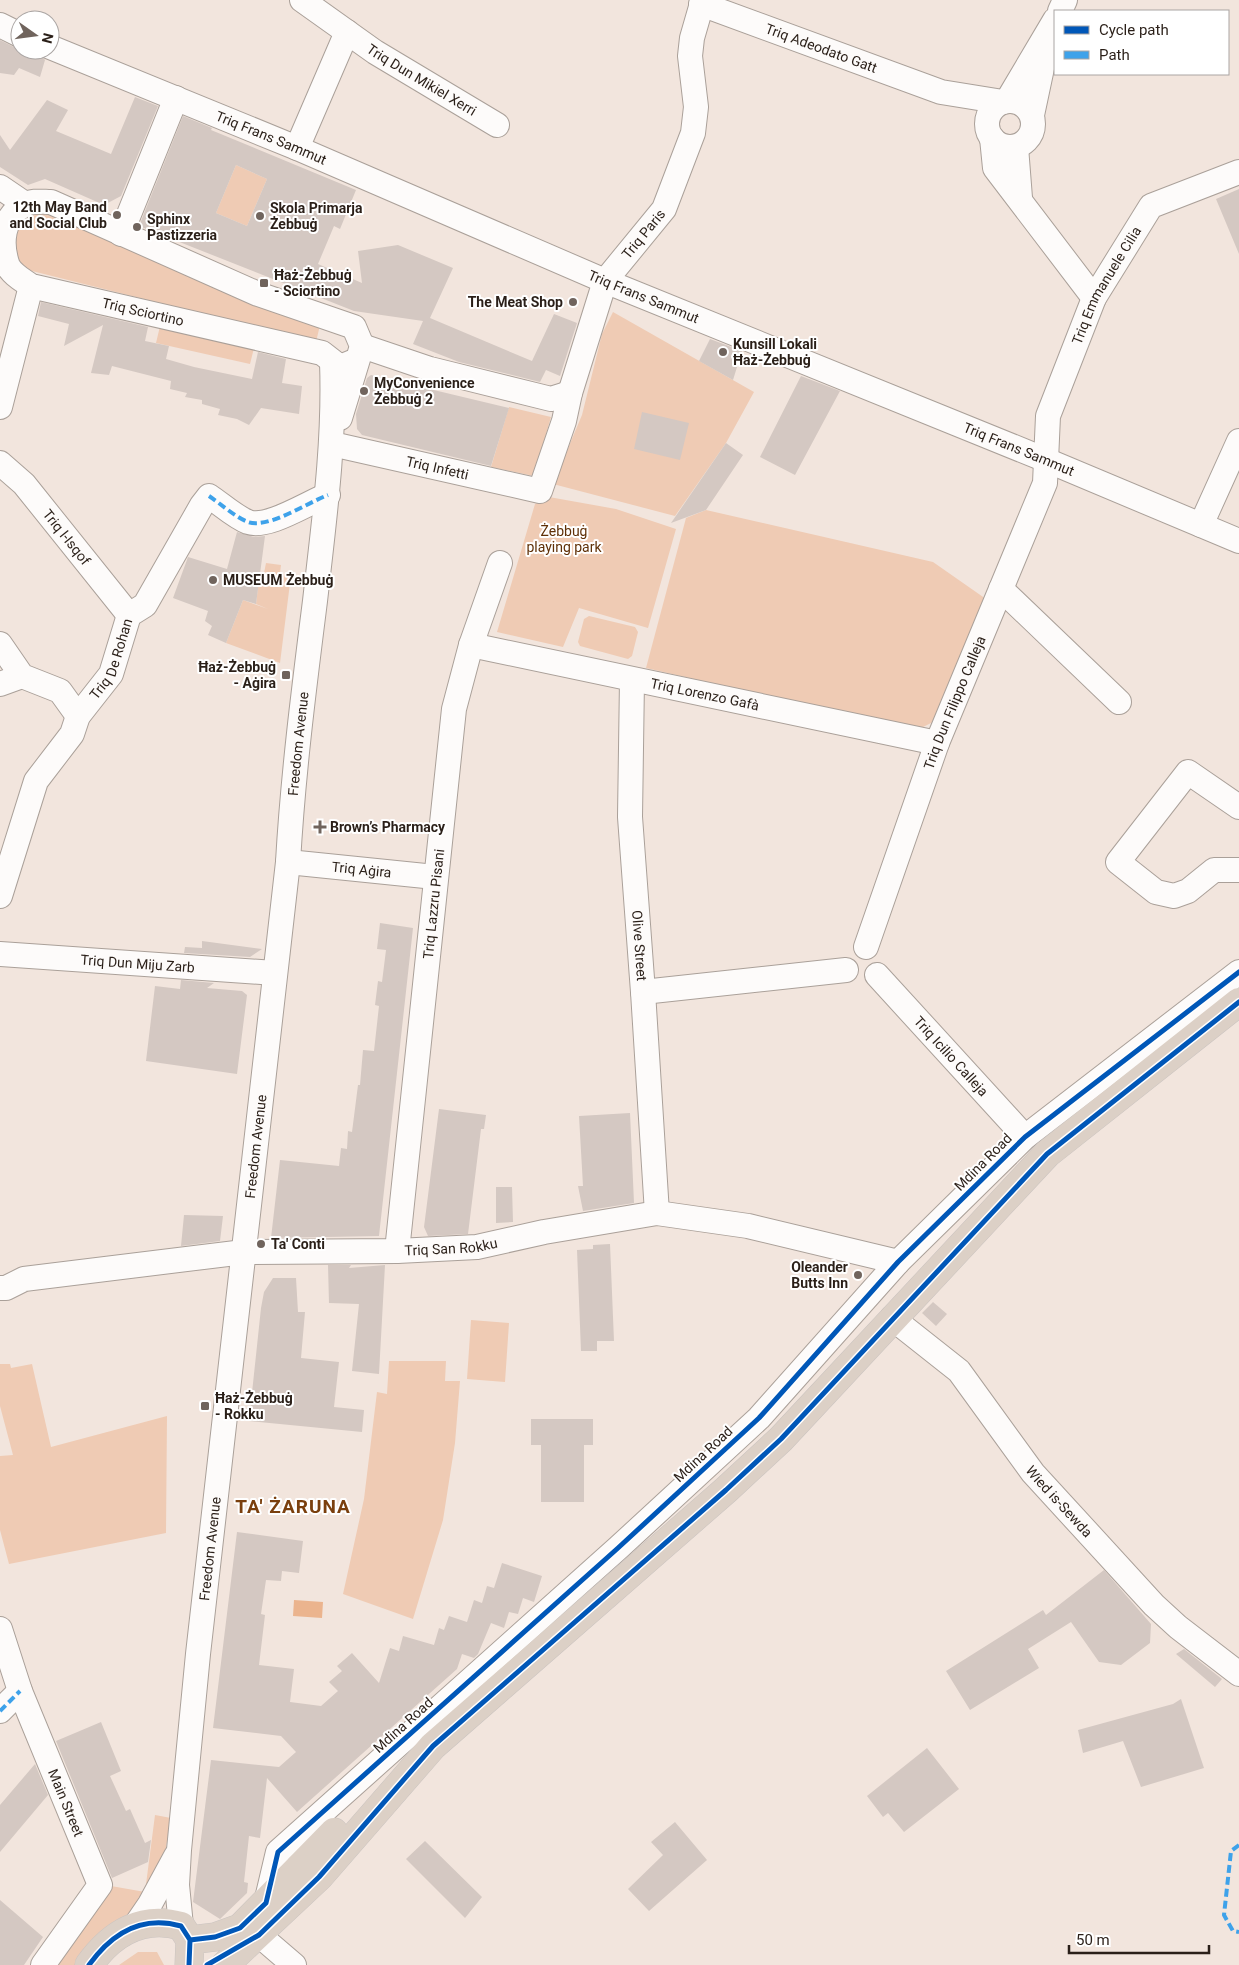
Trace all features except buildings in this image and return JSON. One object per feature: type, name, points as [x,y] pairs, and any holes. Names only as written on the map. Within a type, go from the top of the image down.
[{"type":"highway","name":"Mdina Road","points":[[225,1965],[319,1877],[433,1746],[726,1490],[781,1438],[1047,1154],[1239,1002]]},
{"type":"highway","name":"Mdina Road","points":[[89,1965],[96,1955],[115,1938],[135,1926],[153,1921],[187,1944],[240,1928],[266,1904],[393,1771],[433,1746]]},
{"type":"highway","name":"Mdina Road","points":[[207,1965],[259,1935]]},
{"type":"street","name":"Triq Dun Mikiel Xerri","points":[[302,0],[375,52],[497,125]]},
{"type":"street","name":"Triq Adeodato Gatt","points":[[702,2],[942,92],[1024,105],[1032,115]]},
{"type":"street","name":"Triq Paris","points":[[540,491],[564,421],[570,393],[605,281],[664,210],[693,134],[696,108],[690,56],[702,2]]},
{"type":"street","points":[[1054,22],[1005,101],[992,109],[988,115],[989,134],[995,168],[1020,198],[1094,298]]},
{"type":"street","points":[[1020,198],[1016,146],[1029,138],[1033,130],[1032,115],[1054,24]]},
{"type":"street","points":[[297,148],[347,32]]},
{"type":"street","name":"Triq Frans Sammut","points":[[60,51],[297,148],[605,281],[1046,460],[1239,541]]},
{"type":"street","name":"Triq Adeodato Gatt","points":[[942,92],[1003,146],[1016,146]]},
{"type":"street","points":[[121,234],[176,98]]},
{"type":"street","name":"Triq Emmanuele Cilia","points":[[1046,460],[1048,416],[1094,298],[1151,206],[1239,172]]},
{"type":"street","points":[[0,187],[25,204],[39,201],[51,202],[258,294],[340,324],[354,327],[359,353]]},
{"type":"street","name":"Triq Sciortino","points":[[25,204],[9,218],[1,230],[0,242],[2,256],[8,267],[31,286],[327,358],[340,367],[359,353],[552,399],[570,393]]},
{"type":"street","points":[[0,406],[31,286]]},
{"type":"street","points":[[327,358],[325,334],[340,324]]},
{"type":"street","name":"Freedom Avenue","points":[[332,444],[359,353]]},
{"type":"street","name":"Freedom Avenue","points":[[187,1944],[177,1886],[179,1850],[201,1625],[288,862],[292,796],[328,495],[332,444],[327,358]]},
{"type":"street","points":[[1201,525],[1239,441]]},
{"type":"street","name":"Triq Infetti","points":[[332,444],[540,491]]},
{"type":"street","name":"Triq Dun Filippo Calleja","points":[[866,947],[937,743],[1045,483],[1046,460]]},
{"type":"street","name":"Triq l-Isqof","points":[[0,463],[24,484],[129,615]]},
{"type":"street","name":"Triq De Rohan","points":[[0,896],[36,781],[72,734],[78,716],[111,674],[129,615],[145,605],[202,505],[210,496],[248,522],[261,524],[286,516],[303,505],[328,495]]},
{"type":"street","name":"Triq Lazzru Pisani","points":[[397,1251],[454,709],[471,644],[500,563]]},
{"type":"street","points":[[1001,589],[1119,702]]},
{"type":"street","points":[[0,644],[11,680],[60,691],[78,716]]},
{"type":"street","name":"Triq Lorenzo Gafà","points":[[471,644],[632,680],[937,743]]},
{"type":"street","name":"Olive Street","points":[[632,680],[630,817],[644,992],[657,1213]]},
{"type":"street","points":[[1239,807],[1188,772],[1118,862],[1156,892],[1174,896],[1188,891],[1214,870],[1239,870]]},
{"type":"street","name":"Triq Aġira","points":[[288,862],[435,877]]},
{"type":"street","points":[[866,947],[872,949],[880,957],[881,963],[877,975],[868,981],[853,979],[846,970],[845,964],[850,952],[855,948],[866,947]]},
{"type":"street","name":"Triq Dun Miju Zarb","points":[[0,954],[275,973]]},
{"type":"street","points":[[644,992],[846,970]]},
{"type":"street","name":"Mdina Road","points":[[266,1904],[278,1852],[618,1548],[759,1418],[898,1262],[1025,1137],[1239,972]]},
{"type":"street","name":"Triq Icilio Calleja","points":[[877,975],[1025,1137]]},
{"type":"street","name":"Triq San Rokku","points":[[0,1288],[6,1288],[24,1279],[244,1252],[397,1251],[477,1247],[544,1232],[657,1213],[748,1226],[898,1262]]},
{"type":"street","name":"Wied is-Sewda","points":[[892,1318],[959,1371],[1033,1473],[1154,1604],[1178,1627],[1239,1674]]},
{"type":"street","name":"Main Street","points":[[0,1629],[20,1691],[100,1886],[43,1965]]},
{"type":"street","points":[[0,1711],[20,1691]]},
{"type":"street","name":"Freedom Avenue","points":[[135,1926],[150,1904],[179,1850]]},
{"type":"street","points":[[259,1935],[294,1965]]},
{"type":"green space","points":[[236,165],[267,179],[247,226],[216,213]]},
{"type":"green space","points":[[35,207],[320,325],[316,342],[28,270],[20,266],[7,231]]},
{"type":"green space","points":[[613,312],[754,392],[726,443],[675,516],[553,484],[582,415],[602,334]]},
{"type":"green space","points":[[161,322],[255,344],[250,364],[156,343]]},
{"type":"green space","points":[[509,407],[551,417],[534,476],[491,467]]},
{"type":"green space","name":"Żebbuġ playing park","points":[[549,497],[616,509],[676,529],[648,628],[579,608],[563,647],[497,632],[535,504]]},
{"type":"green space","points":[[706,510],[933,562],[986,599],[941,718],[917,730],[646,668],[686,518]]},
{"type":"green space","points":[[266,563],[281,565],[280,573],[291,575],[280,663],[226,643],[243,600],[268,609],[256,604],[258,588],[248,571],[264,573]]},
{"type":"green space","points":[[589,616],[635,627],[638,632],[632,656],[628,659],[580,646],[578,642],[584,619]]},
{"type":"green space","points":[[471,1320],[509,1323],[505,1382],[467,1379]]},
{"type":"green space","points":[[389,1361],[446,1361],[445,1381],[460,1381],[455,1443],[443,1520],[413,1619],[343,1594],[364,1499],[377,1392],[387,1394]]},
{"type":"green space","points":[[0,1364],[10,1364],[11,1368],[32,1364],[51,1447],[167,1416],[166,1533],[9,1564],[0,1530],[0,1456],[13,1455],[0,1406]]},
{"type":"green space","points":[[155,1815],[171,1818],[161,1876],[144,1902],[91,1945],[75,1965],[53,1965],[111,1886],[145,1892]]},
{"type":"green space","points":[[138,1952],[157,1952],[164,1965],[119,1965]]},
{"type":"shaded area","points":[[294,1600],[323,1602],[322,1618],[293,1616]]},
{"type":"marked path","points":[[209,496],[238,517],[248,522],[256,523],[277,519],[328,495]]},
{"type":"marked path","points":[[0,1711],[20,1691]]},
{"type":"marked path","points":[[1239,1845],[1231,1851],[1224,1915],[1233,1931],[1239,1932]]},
{"type":"cycle path","points":[[190,1940],[215,1937],[240,1928],[266,1903],[278,1852],[618,1548],[759,1418],[898,1262],[1025,1137],[1239,972]]},
{"type":"cycle path","points":[[207,1965],[259,1935],[319,1877],[433,1746],[726,1490],[781,1439],[1047,1154],[1239,1002]]},
{"type":"cycle path","points":[[89,1965],[118,1936],[129,1929],[153,1923],[181,1926],[190,1940],[189,1965]]},
{"type":"place","name":"12th May Band and Social Club","points":[[117,215]]},
{"type":"place","name":"Skola Primarja Żebbuġ","points":[[260,216]]},
{"type":"place","name":"Sphinx Pastizzeria","points":[[137,227]]},
{"type":"place","name":"Ħaż-Żebbuġ - Sciortino","points":[[264,283]]},
{"type":"place","name":"The Meat Shop","points":[[573,302]]},
{"type":"place","name":"Kunsill Lokali Ħaż-Żebbuġ","points":[[723,352]]},
{"type":"place","name":"MyConvenience Żebbuġ 2","points":[[364,391]]},
{"type":"place","name":"MUSEUM Żebbuġ","points":[[213,580]]},
{"type":"place","name":"Ħaż-Żebbuġ - Aġira","points":[[286,675]]},
{"type":"place","name":"Brown’s Pharmacy","points":[[320,827]]},
{"type":"place","name":"Ta' Conti","points":[[261,1244]]},
{"type":"place","name":"Oleander Butts Inn","points":[[858,1275]]},
{"type":"place","name":"Ħaż-Żebbuġ - Rokku","points":[[205,1406]]},
{"type":"district","name":"TA' ŻARUNA","points":[[293,1506]]}]
